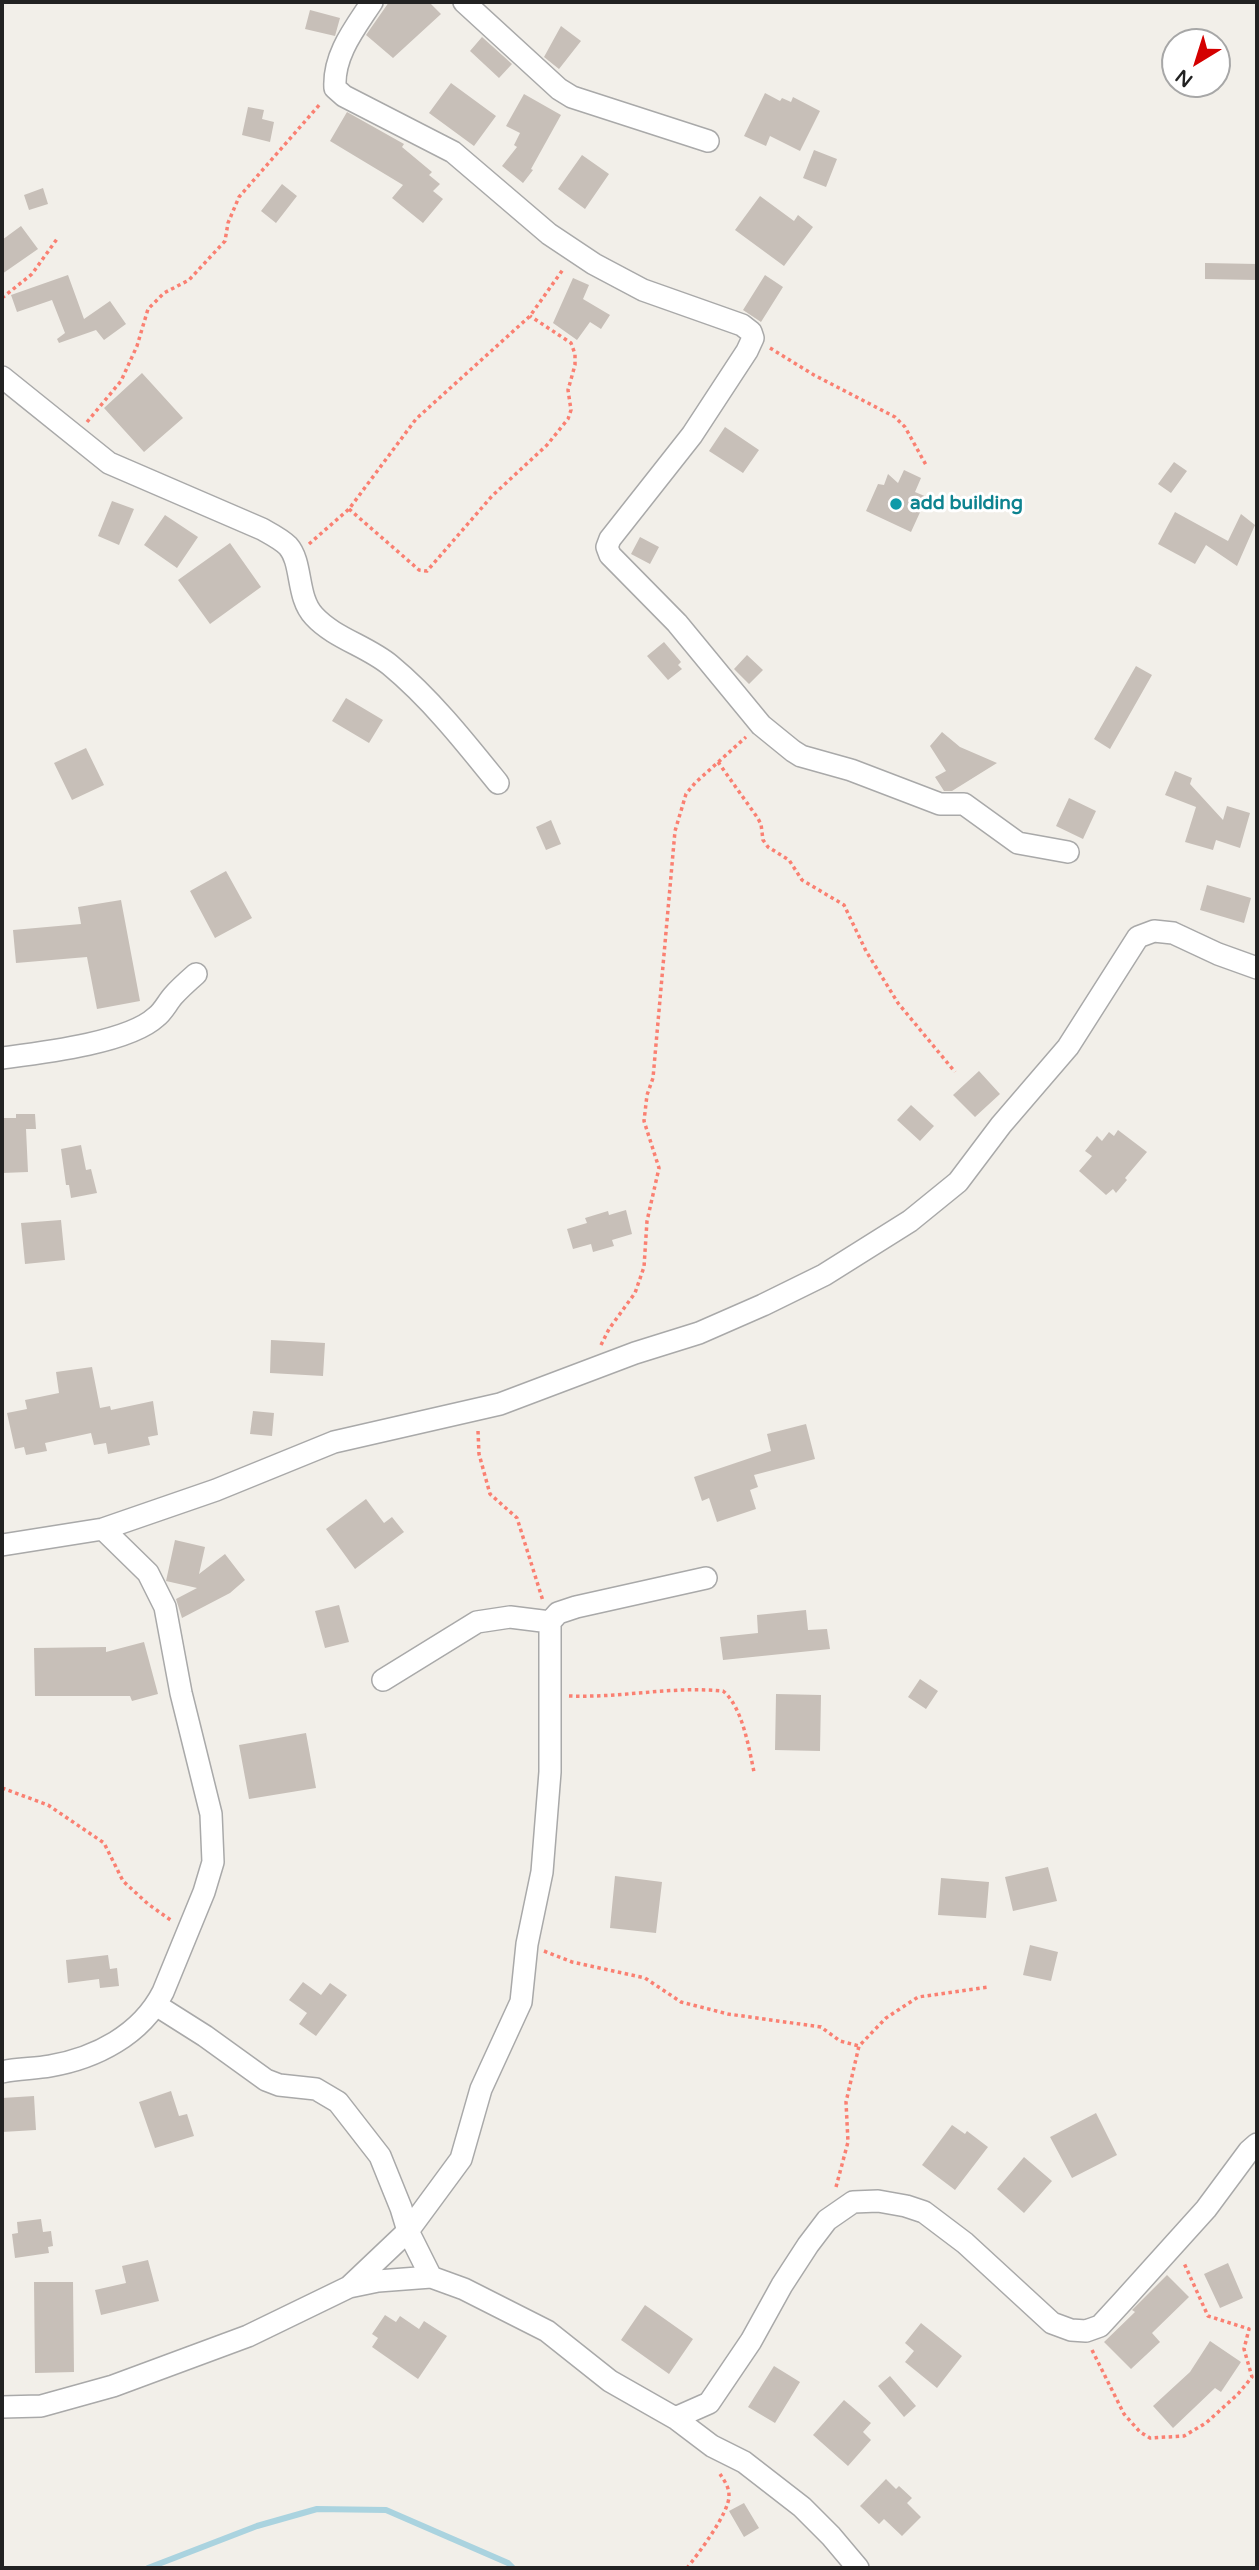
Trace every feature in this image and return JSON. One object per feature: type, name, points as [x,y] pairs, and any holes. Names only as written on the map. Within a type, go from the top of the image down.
[{"type":"street","points":[[372,2],[342,52],[334,75],[335,88],[344,96],[453,152],[549,234],[575,251],[643,290],[742,325],[751,332],[753,338],[747,351],[692,435],[610,539],[607,547],[610,555],[677,622],[761,725],[801,756],[851,770],[940,804],[964,804],[1018,843],[1068,852]]},
{"type":"street","points":[[464,2],[559,89],[572,97],[708,141]]},
{"type":"street","points":[[2,377],[109,463],[262,529],[291,549],[299,584],[313,615],[387,663],[454,730],[498,783]]},
{"type":"street","points":[[2,1545],[103,1529],[203,1495],[334,1442],[500,1404],[699,1333],[763,1306],[824,1275],[910,1221],[958,1182],[1001,1125],[1068,1046],[1138,937],[1154,931],[1173,933],[1257,968]]},
{"type":"street","points":[[2,1058],[79,1046],[140,1028],[156,1017],[196,974]]},
{"type":"street","points":[[2,2072],[51,2066],[102,2052],[122,2039],[156,2004],[188,1932],[213,1862],[211,1814],[181,1693],[165,1607],[148,1573],[103,1529]]},
{"type":"street","points":[[349,2287],[408,2231],[461,2159],[481,2089],[521,2003],[527,1944],[542,1872],[550,1772],[550,1622],[558,1613],[576,1607],[706,1578]]},
{"type":"street","points":[[383,1681],[477,1622],[510,1618],[550,1622]]},
{"type":"street","points":[[156,2004],[266,2080],[279,2085],[316,2089],[338,2102],[380,2156],[408,2231],[431,2277]]},
{"type":"street","points":[[675,2418],[709,2403],[751,2341],[782,2285],[827,2220],[853,2202],[878,2201],[924,2212],[965,2243],[1052,2323],[1071,2330],[1087,2331],[1100,2326],[1206,2208],[1257,2144]]},
{"type":"street","points":[[2,2406],[41,2406],[113,2386],[248,2336],[349,2287],[378,2281],[431,2277],[464,2289],[547,2331],[610,2381],[675,2418],[712,2446],[744,2462],[802,2507],[858,2568]]},
{"type":"path","points":[[74,437],[121,381],[137,346],[148,309],[164,293],[189,280],[225,241],[228,223],[239,197],[335,88]]},
{"type":"path","points":[[2,298],[32,274],[57,239]]},
{"type":"path","points":[[291,549],[308,545],[349,509],[416,419],[530,316],[575,251]]},
{"type":"path","points":[[349,509],[419,569],[426,571],[492,496],[547,445],[568,419],[571,410],[568,390],[575,354],[571,343],[530,316]]},
{"type":"path","points":[[753,338],[814,375],[895,417],[905,427],[926,465]]},
{"type":"path","points":[[583,1373],[641,1281],[647,1221],[659,1168],[644,1121],[647,1096],[653,1078],[675,831],[687,794],[695,783],[761,725]]},
{"type":"path","points":[[718,762],[757,817],[761,824],[763,840],[768,847],[789,859],[802,880],[844,905],[866,951],[898,1003],[955,1072]]},
{"type":"path","points":[[476,1408],[479,1454],[485,1482],[490,1494],[517,1518],[550,1622]]},
{"type":"path","points":[[550,1695],[593,1697],[654,1692],[723,1691],[731,1697],[744,1730],[754,1772]]},
{"type":"path","points":[[2,1788],[48,1805],[104,1843],[123,1881],[148,1904],[188,1932]]},
{"type":"path","points":[[527,1944],[572,1962],[645,1978],[681,2002],[728,2014],[821,2027],[841,2040],[859,2046]]},
{"type":"path","points":[[827,2220],[848,2142],[846,2102],[859,2046],[886,2018],[918,1997],[989,1987]]},
{"type":"path","points":[[1087,2331],[1094,2357],[1124,2414],[1140,2432],[1150,2438],[1184,2436],[1206,2423],[1238,2394],[1252,2377],[1244,2349],[1249,2329],[1208,2316],[1176,2242]]},
{"type":"path","points":[[687,2568],[704,2547],[730,2496],[727,2484],[715,2465],[712,2446]]},
{"type":"building","points":[[389,2],[429,2],[441,14],[393,58],[366,35]]},
{"type":"building","points":[[310,10],[340,18],[335,36],[305,29]]},
{"type":"building","points":[[561,26],[581,41],[559,69],[544,57]]},
{"type":"building","points":[[482,37],[512,64],[499,78],[470,51]]},
{"type":"building","points":[[451,83],[496,116],[474,146],[429,113]]},
{"type":"building","points":[[765,93],[780,101],[782,98],[791,102],[793,97],[820,111],[800,151],[770,136],[766,146],[744,136]]},
{"type":"building","points":[[524,94],[561,115],[531,169],[533,170],[523,183],[502,166],[517,147],[514,145],[520,133],[506,126]]},
{"type":"building","points":[[248,107],[264,110],[262,119],[274,122],[270,142],[242,135]]},
{"type":"building","points":[[347,112],[404,144],[402,147],[432,172],[429,175],[440,184],[433,191],[443,199],[423,223],[392,198],[403,185],[330,141]]},
{"type":"building","points":[[814,150],[837,159],[826,187],[803,178]]},
{"type":"building","points":[[582,155],[609,174],[585,209],[558,189]]},
{"type":"building","points":[[282,184],[297,196],[276,223],[261,211]]},
{"type":"building","points":[[43,188],[48,204],[29,210],[24,195]]},
{"type":"building","points":[[760,196],[794,221],[798,215],[813,227],[784,266],[735,230]]},
{"type":"building","points":[[21,226],[38,249],[2,274],[2,240]]},
{"type":"building","points":[[1205,263],[1257,264],[1257,280],[1205,279]]},
{"type":"building","points":[[68,275],[84,319],[110,301],[126,324],[104,340],[96,330],[59,343],[57,339],[65,333],[52,300],[17,312],[11,295]]},
{"type":"building","points":[[765,275],[783,287],[761,322],[743,310]]},
{"type":"building","points":[[573,278],[589,285],[583,299],[610,315],[601,329],[590,322],[577,340],[553,323]]},
{"type":"building","points":[[142,373],[183,418],[144,452],[104,408]]},
{"type":"building","points":[[725,427],[759,450],[743,473],[709,451]]},
{"type":"building","points":[[1174,462],[1187,471],[1171,493],[1158,484]]},
{"type":"building","name":"add building","points":[[904,470],[921,478],[915,492],[927,497],[911,532],[866,511],[878,484],[884,485],[888,474],[898,483]]},
{"type":"building","points":[[112,501],[134,509],[119,545],[98,536]]},
{"type":"building","points":[[1175,512],[1228,541],[1241,514],[1255,525],[1237,566],[1206,545],[1195,564],[1158,544]]},
{"type":"building","points":[[165,515],[198,537],[177,568],[144,545]]},
{"type":"building","points":[[640,537],[659,547],[650,564],[631,554]]},
{"type":"building","points":[[230,543],[261,587],[210,624],[178,580]]},
{"type":"building","points":[[664,642],[681,662],[678,665],[682,669],[668,680],[647,656]]},
{"type":"building","points":[[747,655],[763,670],[749,684],[734,669]]},
{"type":"building","points":[[1136,666],[1152,675],[1110,749],[1094,739]]},
{"type":"building","points":[[346,698],[383,720],[369,743],[332,721]]},
{"type":"building","points":[[942,732],[960,747],[997,763],[952,791],[944,791],[935,777],[946,771],[930,746]]},
{"type":"building","points":[[86,748],[104,785],[72,800],[54,763]]},
{"type":"building","points":[[1175,771],[1192,778],[1190,784],[1223,820],[1227,806],[1250,813],[1240,848],[1216,840],[1213,850],[1185,842],[1196,807],[1165,795]]},
{"type":"building","points":[[1069,798],[1096,811],[1083,839],[1056,826]]},
{"type":"building","points":[[551,820],[561,844],[546,850],[536,827]]},
{"type":"building","points":[[226,871],[252,918],[215,938],[190,891]]},
{"type":"building","points":[[1207,885],[1251,898],[1244,923],[1200,910]]},
{"type":"building","points":[[121,900],[140,1001],[97,1009],[87,957],[16,963],[13,930],[81,924],[78,907]]},
{"type":"building","points":[[979,1071],[1000,1094],[975,1117],[953,1095]]},
{"type":"building","points":[[911,1105],[934,1126],[920,1141],[897,1120]]},
{"type":"building","points":[[16,1114],[35,1114],[36,1129],[26,1129],[28,1172],[2,1173],[2,1118],[16,1118]]},
{"type":"building","points":[[1118,1130],[1147,1152],[1116,1193],[1113,1189],[1106,1195],[1079,1171],[1092,1156],[1085,1151],[1097,1136],[1102,1141],[1109,1132],[1114,1136]]},
{"type":"building","points":[[81,1145],[86,1170],[91,1169],[97,1193],[71,1198],[69,1185],[66,1185],[61,1149]]},
{"type":"building","points":[[626,1210],[632,1234],[612,1240],[614,1246],[593,1252],[591,1244],[573,1249],[567,1229],[587,1223],[585,1218],[608,1211],[609,1215]]},
{"type":"building","points":[[61,1220],[65,1260],[25,1264],[21,1223]]},
{"type":"building","points":[[271,1340],[325,1343],[323,1376],[270,1373]]},
{"type":"building","points":[[92,1367],[100,1408],[110,1406],[111,1410],[153,1401],[158,1435],[148,1437],[150,1445],[108,1454],[106,1443],[94,1445],[91,1433],[45,1443],[47,1451],[26,1455],[24,1447],[15,1449],[7,1413],[27,1409],[25,1400],[59,1393],[56,1372]]},
{"type":"building","points":[[253,1411],[274,1413],[272,1436],[250,1434]]},
{"type":"building","points":[[806,1424],[815,1459],[754,1475],[758,1487],[750,1490],[756,1509],[717,1522],[709,1498],[702,1501],[694,1477],[771,1451],[767,1434]]},
{"type":"building","points":[[366,1499],[384,1523],[392,1517],[404,1532],[355,1569],[326,1529]]},
{"type":"building","points":[[175,1540],[205,1547],[199,1574],[225,1554],[245,1580],[230,1593],[182,1618],[176,1599],[197,1588],[166,1581]]},
{"type":"building","points":[[339,1605],[349,1642],[325,1648],[315,1611]]},
{"type":"building","points":[[806,1610],[808,1630],[827,1629],[830,1649],[723,1660],[720,1637],[758,1633],[757,1615]]},
{"type":"building","points":[[144,1642],[158,1694],[132,1701],[130,1696],[35,1696],[34,1648],[106,1647],[106,1652]]},
{"type":"building","points":[[920,1679],[938,1691],[926,1709],[908,1697]]},
{"type":"building","points":[[776,1694],[821,1695],[820,1751],[775,1750]]},
{"type":"building","points":[[306,1733],[316,1788],[249,1799],[239,1745]]},
{"type":"building","points":[[1048,1867],[1057,1901],[1013,1911],[1005,1877]]},
{"type":"building","points":[[615,1876],[662,1882],[656,1933],[610,1928]]},
{"type":"building","points":[[941,1878],[989,1882],[986,1918],[938,1915]]},
{"type":"building","points":[[1030,1945],[1058,1952],[1051,1981],[1023,1975]]},
{"type":"building","points":[[108,1955],[110,1969],[117,1968],[119,1986],[100,1988],[99,1979],[68,1983],[66,1960]]},
{"type":"building","points":[[303,1982],[321,1995],[330,1983],[347,1995],[316,2036],[299,2024],[307,2013],[289,2000]]},
{"type":"building","points":[[171,2091],[179,2116],[187,2114],[194,2136],[155,2148],[139,2102]]},
{"type":"building","points":[[34,2096],[36,2130],[2,2132],[2,2098]]},
{"type":"building","points":[[1096,2113],[1117,2155],[1072,2178],[1050,2137]]},
{"type":"building","points":[[952,2125],[965,2134],[967,2131],[988,2147],[955,2190],[922,2165]]},
{"type":"building","points":[[1024,2157],[1052,2181],[1024,2213],[997,2189]]},
{"type":"building","points":[[41,2219],[43,2232],[51,2231],[53,2246],[48,2247],[49,2253],[15,2258],[12,2234],[18,2233],[17,2222]]},
{"type":"building","points":[[148,2260],[159,2301],[101,2315],[95,2290],[126,2283],[122,2266]]},
{"type":"building","points":[[1228,2263],[1243,2298],[1220,2308],[1204,2274]]},
{"type":"building","points":[[1167,2275],[1189,2297],[1152,2333],[1160,2342],[1131,2369],[1104,2342]]},
{"type":"building","points":[[34,2282],[73,2282],[74,2372],[35,2373]]},
{"type":"building","points":[[645,2305],[693,2339],[669,2374],[621,2340]]},
{"type":"building","points":[[385,2315],[396,2322],[400,2316],[419,2329],[424,2321],[447,2336],[418,2379],[372,2347],[378,2338],[372,2334]]},
{"type":"building","points":[[921,2323],[962,2356],[937,2388],[905,2362],[914,2351],[905,2343]]},
{"type":"building","points":[[1210,2341],[1241,2362],[1221,2392],[1215,2388],[1173,2428],[1153,2406],[1190,2372]]},
{"type":"building","points":[[774,2366],[800,2382],[775,2423],[748,2407]]},
{"type":"building","points":[[890,2376],[916,2406],[904,2417],[878,2386]]},
{"type":"building","points":[[844,2400],[871,2423],[863,2432],[871,2440],[848,2466],[813,2435]]},
{"type":"building","points":[[886,2479],[896,2489],[899,2486],[912,2498],[907,2503],[921,2517],[902,2536],[884,2519],[879,2524],[860,2506]]},
{"type":"building","points":[[744,2503],[759,2528],[744,2537],[729,2511]]},
{"type":"waterway","points":[[148,2568],[257,2526],[317,2509],[386,2510],[508,2563],[513,2568]]},
{"type":"place","name":"add building","points":[[896,504]]}]
